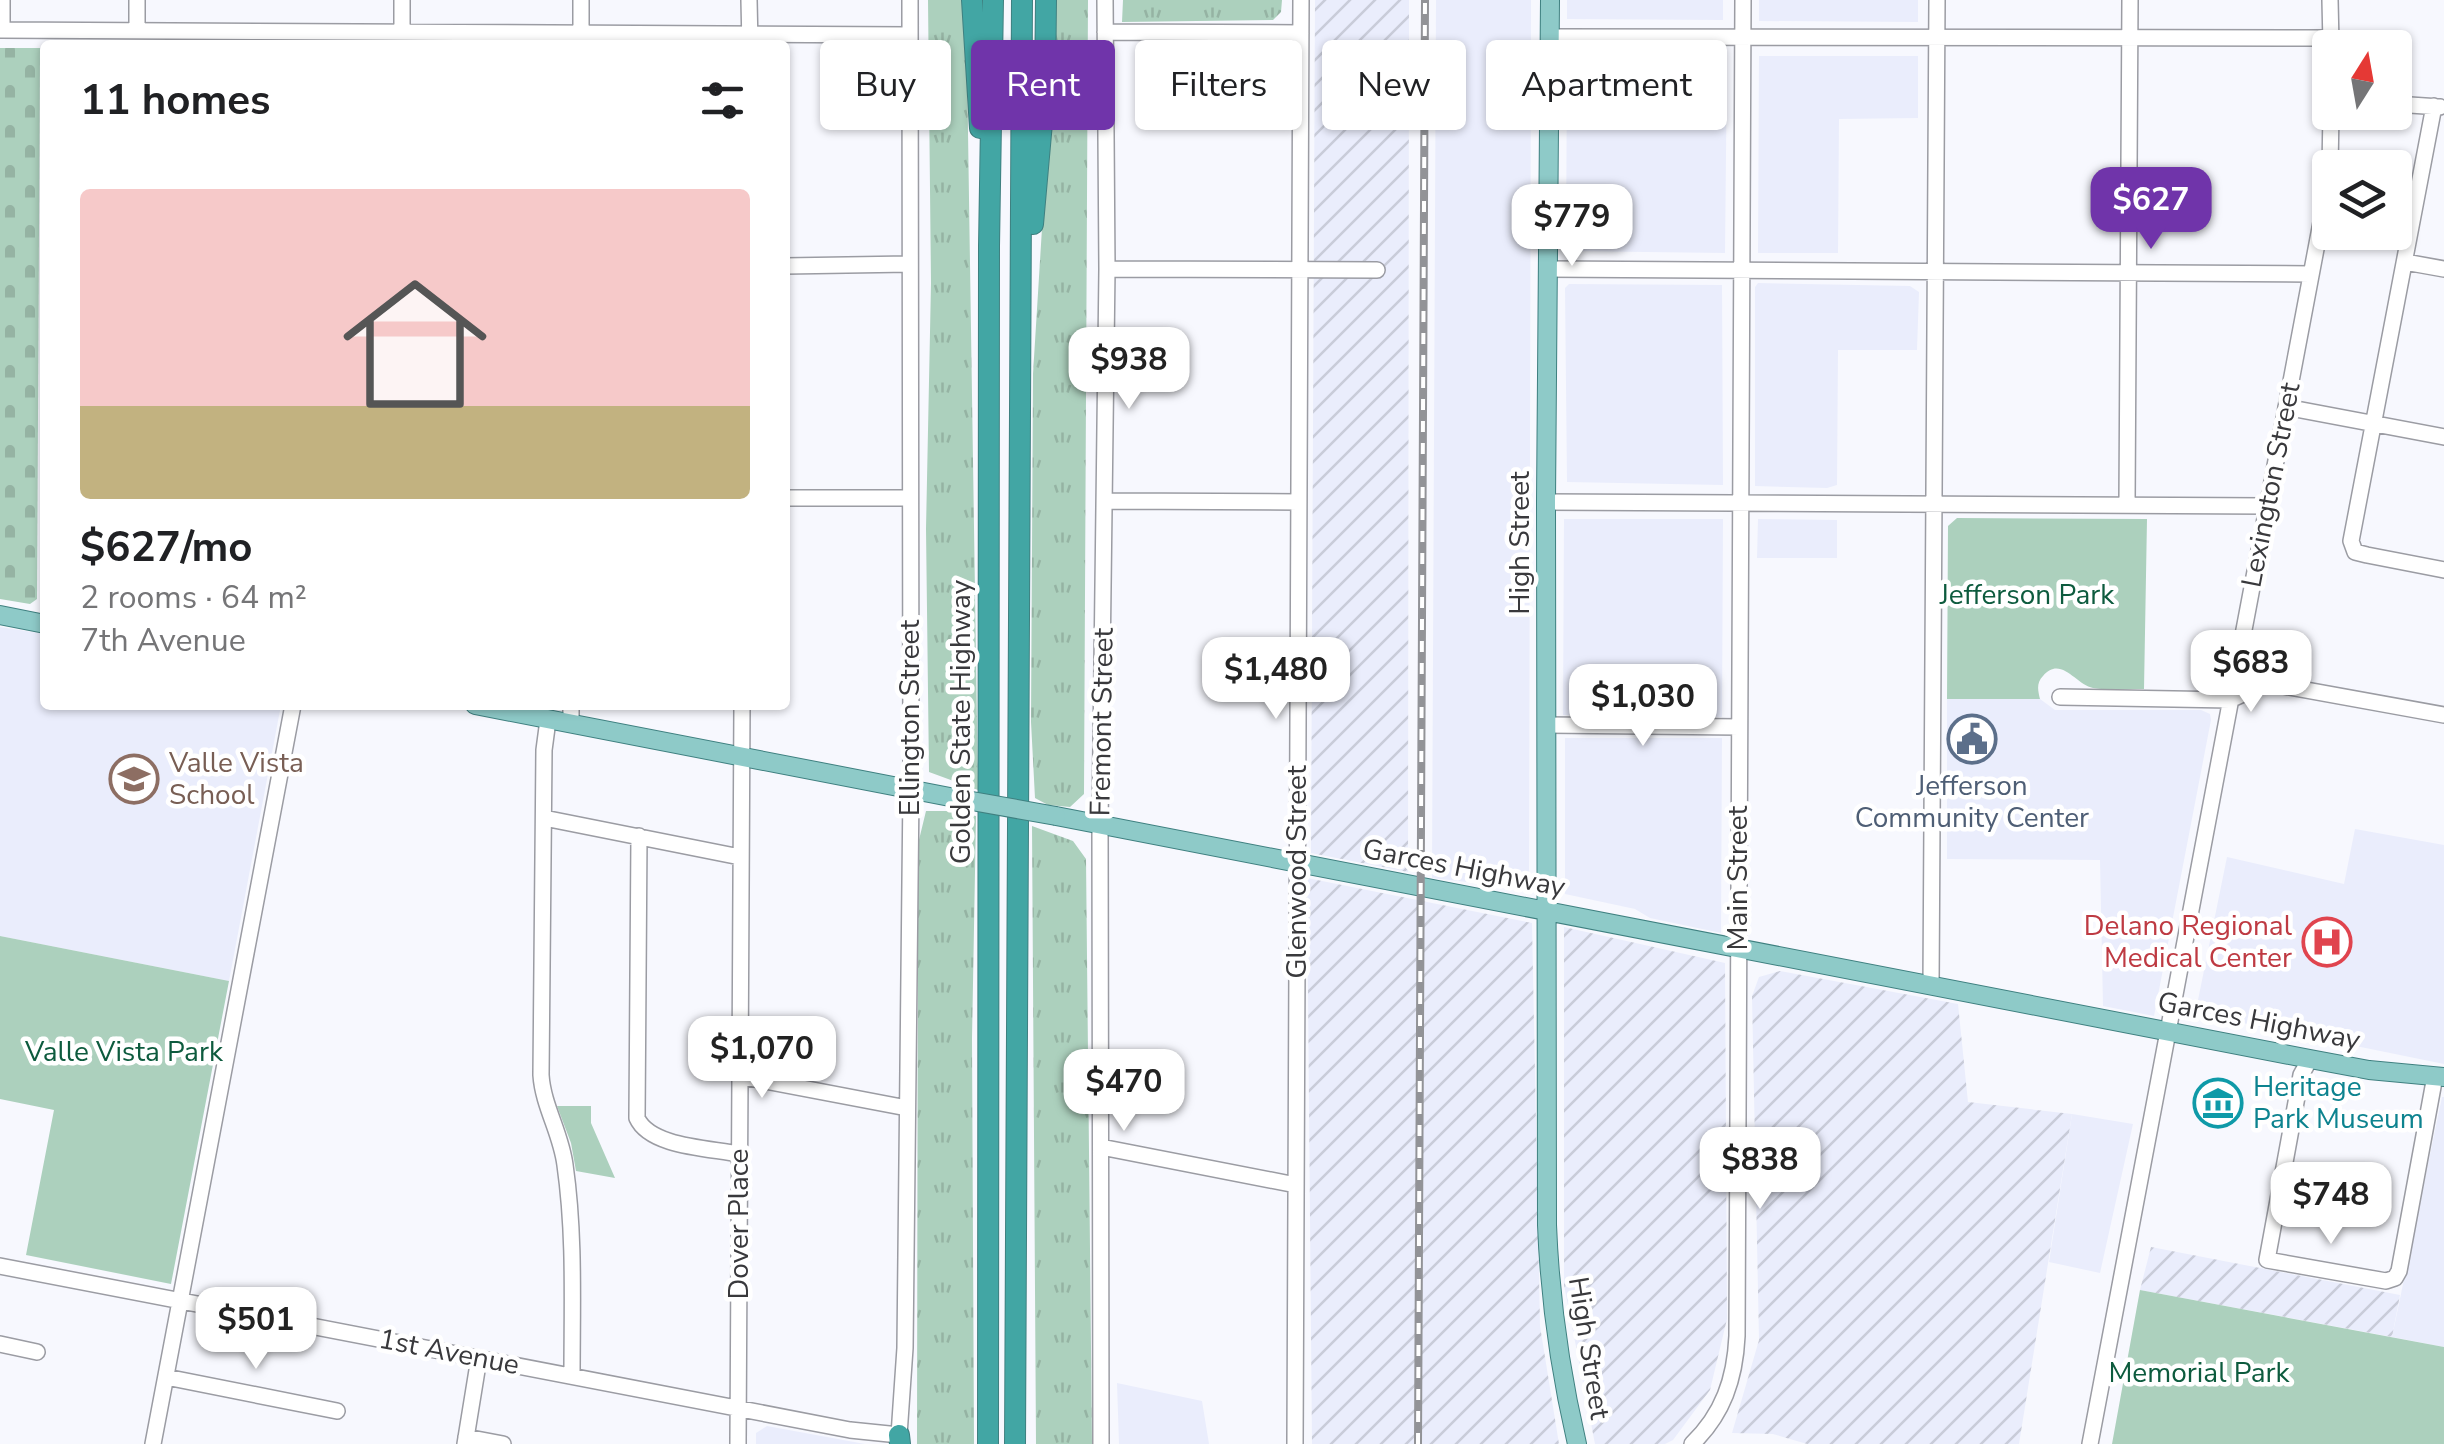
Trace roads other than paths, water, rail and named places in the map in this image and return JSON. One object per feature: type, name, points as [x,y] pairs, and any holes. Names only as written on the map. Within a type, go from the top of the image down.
[{"type":"highway","points":[[972,0],[989,246]]},
{"type":"highway","name":"Golden State Highway","points":[[988,1444],[989,246],[993,0]]},
{"type":"highway","name":"Golden State Highway","points":[[1015,1444],[1022,0]]},
{"type":"highway","points":[[1021,335],[1045,90],[1046,0]]},
{"type":"main road","name":"High Street","points":[[1550,0],[1546,502],[1550,1288],[1557,1351],[1576,1444]]},
{"type":"main road","points":[[0,615],[40,623]]},
{"type":"main road","name":"Garces Highway","points":[[499,710],[548,720],[571,714],[741,757],[1298,865],[2368,1070],[2439,1076]]},
{"type":"street","points":[[2,0],[1,30],[56,38],[137,31],[226,38],[909,36]]},
{"type":"street","points":[[137,0],[137,31]]},
{"type":"street","points":[[402,0],[402,38]]},
{"type":"street","points":[[581,0],[581,39]]},
{"type":"street","points":[[749,0],[750,39]]},
{"type":"street","name":"Ellington Street","points":[[899,1439],[905,1348],[911,789],[910,0]]},
{"type":"street","name":"Fremont Street","points":[[1101,1444],[1105,0]]},
{"type":"street","name":"Glenwood Street","points":[[1295,1444],[1301,0]]},
{"type":"street","name":"Main Street","points":[[1692,1444],[1726,1397],[1736,1348],[1743,0]]},
{"type":"street","points":[[1931,986],[1937,0]]},
{"type":"street","points":[[2127,504],[2130,0]]},
{"type":"street","points":[[2330,0],[2331,30]]},
{"type":"street","points":[[1105,32],[1301,33]]},
{"type":"street","points":[[1550,37],[2312,42]]},
{"type":"street","points":[[2412,105],[2439,106],[2351,541],[2355,552],[2444,570]]},
{"type":"street","name":"Lexington Street","points":[[2090,1444],[2316,250]]},
{"type":"street","points":[[2405,262],[2444,269]]},
{"type":"street","points":[[790,266],[909,264]]},
{"type":"street","points":[[1107,269],[1378,270]]},
{"type":"street","points":[[1548,269],[2311,274]]},
{"type":"street","points":[[2286,408],[2444,438]]},
{"type":"street","points":[[790,498],[909,498]]},
{"type":"street","points":[[1106,501],[1299,502]]},
{"type":"street","points":[[1546,502],[2267,506]]},
{"type":"street","points":[[2060,697],[2230,700],[2266,683],[2444,715]]},
{"type":"street","points":[[153,1444],[292,710]]},
{"type":"street","name":"Dover Place","points":[[738,1444],[742,710]]},
{"type":"street","points":[[548,720],[544,750],[541,1074],[545,1102],[563,1151],[570,1199],[572,1376]]},
{"type":"street","points":[[1547,725],[1739,727]]},
{"type":"street","points":[[544,818],[740,856]]},
{"type":"street","points":[[638,836],[637,1118],[644,1130],[658,1139],[739,1154]]},
{"type":"street","points":[[2310,1059],[2301,1074],[2266,1260],[2386,1281],[2398,1274],[2439,1076]]},
{"type":"street","points":[[739,1076],[907,1108]]},
{"type":"street","points":[[1101,1146],[1296,1184]]},
{"type":"street","name":"1st Avenue","points":[[0,1266],[899,1439]]},
{"type":"street","points":[[0,1344],[37,1352]]},
{"type":"street","points":[[480,1358],[465,1440],[503,1444]]},
{"type":"street","points":[[166,1377],[337,1411]]},
{"type":"railway","points":[[1418,1444],[1425,0]]},
{"type":"place","name":"Jefferson Community Center","points":[[1972,739]]},
{"type":"place","name":"Valle Vista School","points":[[134,779]]},
{"type":"place","name":"Delano Regional Medical Center","points":[[2327,942]]},
{"type":"place","name":"Heritage Park Museum","points":[[2218,1103]]},
{"type":"park label","name":"Jefferson Park","points":[[2027,595]]},
{"type":"park label","name":"Valle Vista Park","points":[[124,1052]]},
{"type":"park label","name":"Memorial Park","points":[[2199,1373]]}]
